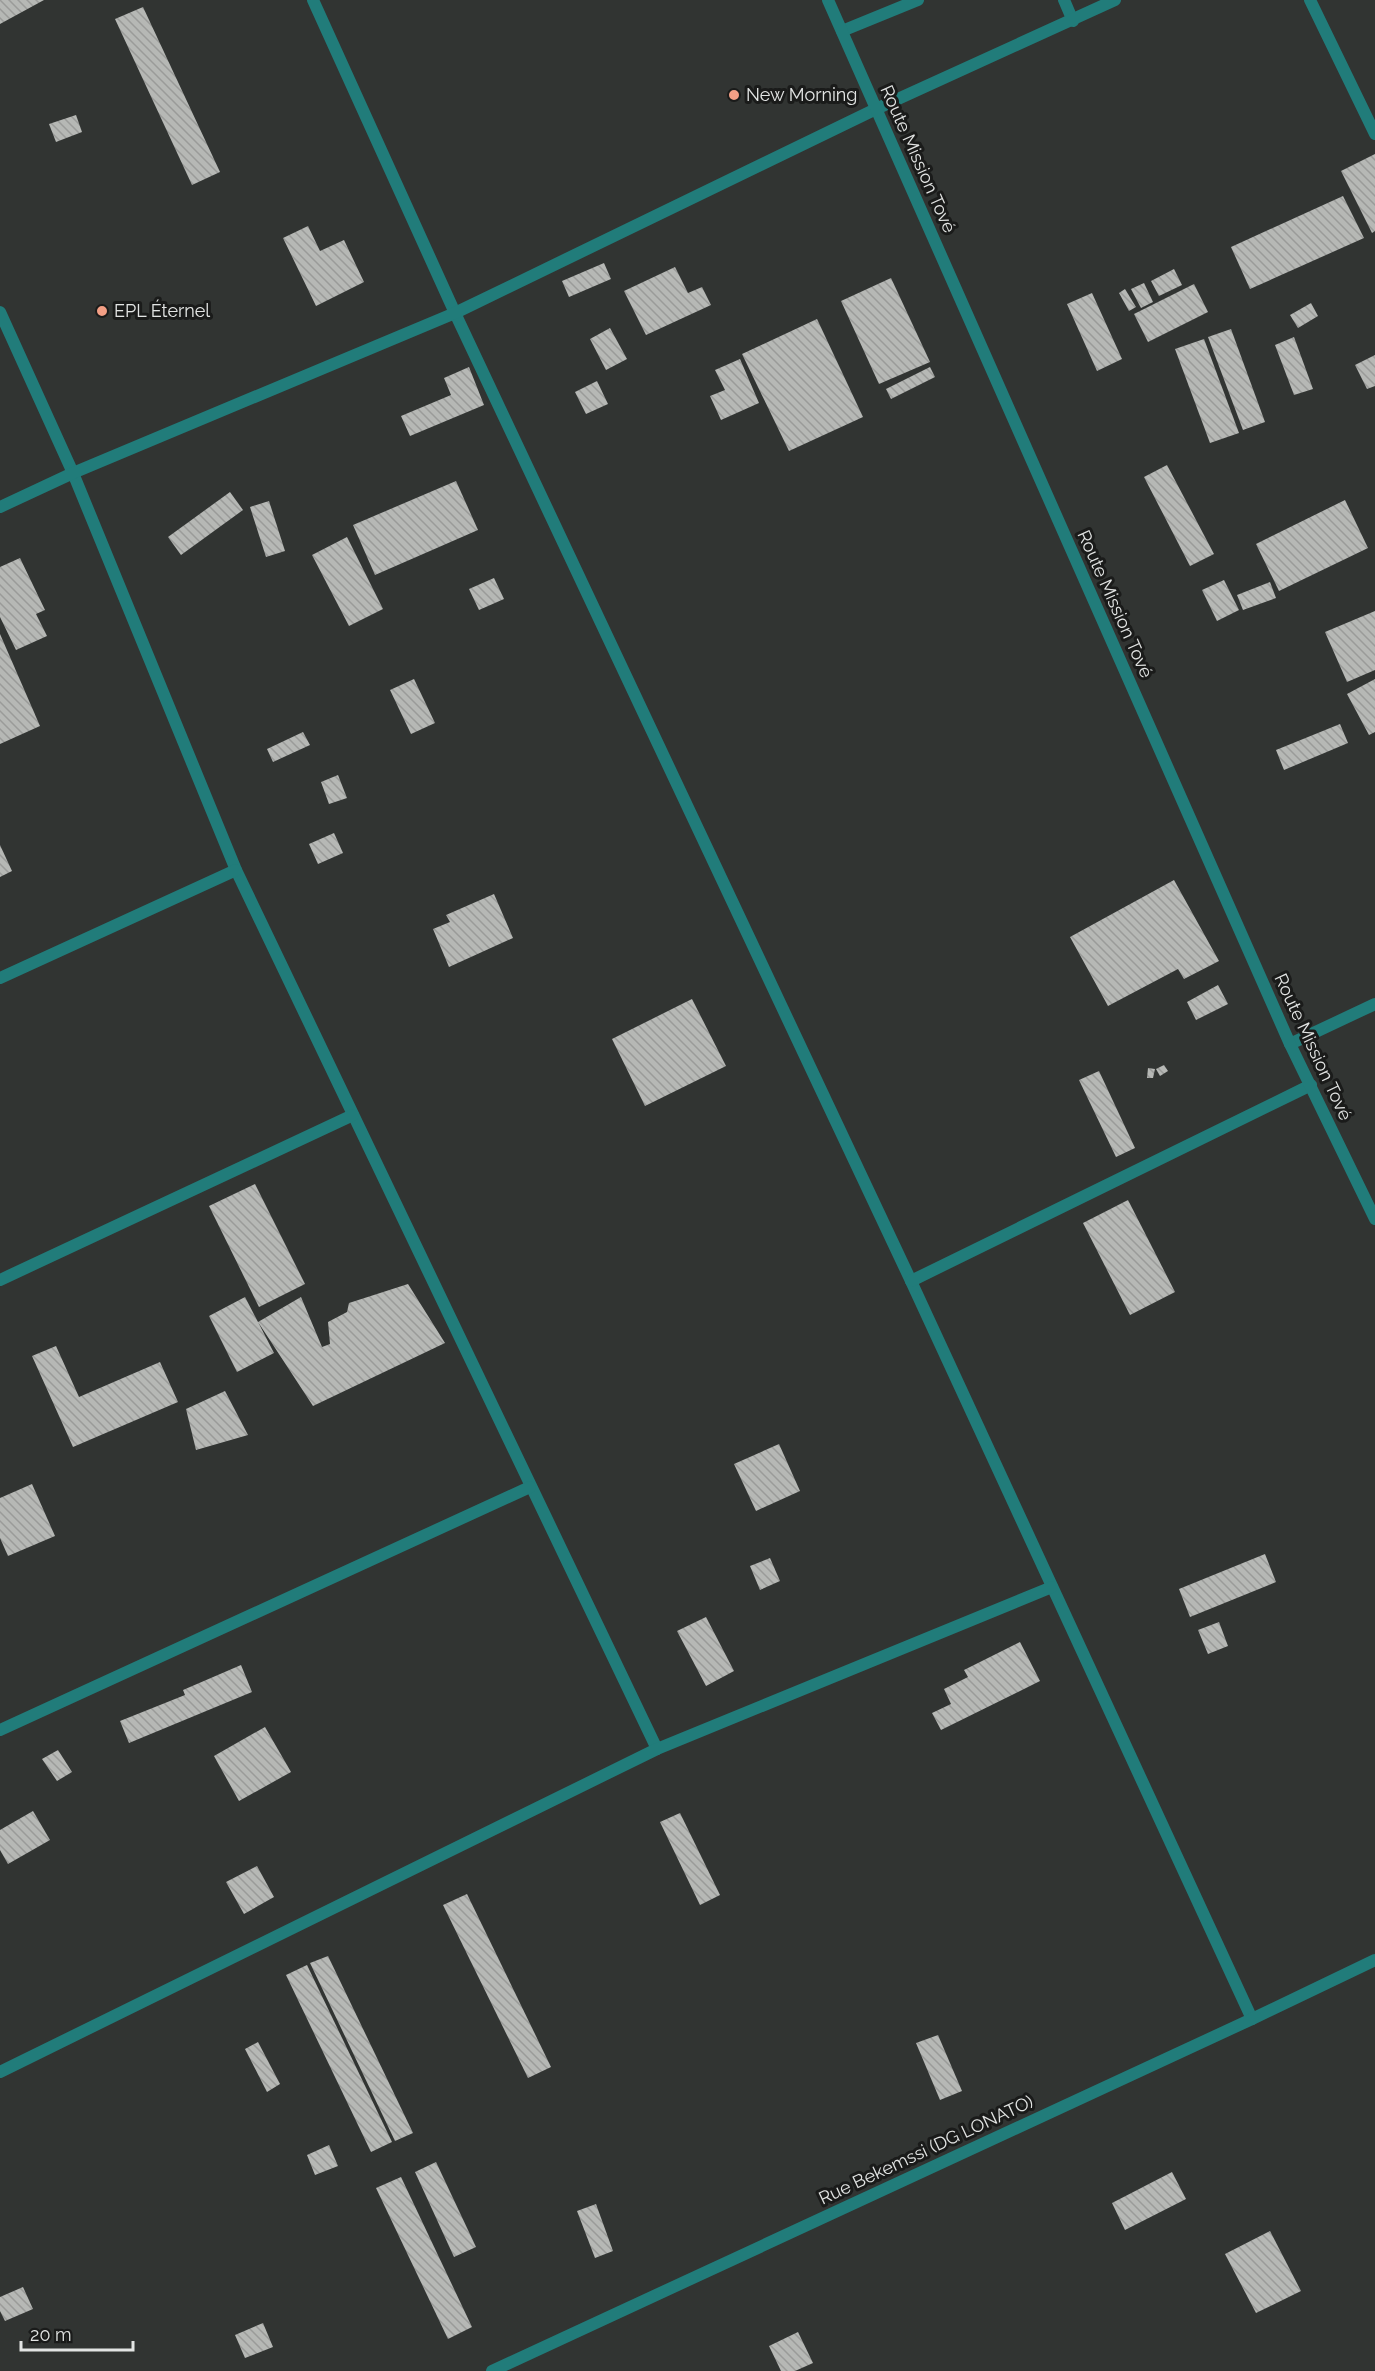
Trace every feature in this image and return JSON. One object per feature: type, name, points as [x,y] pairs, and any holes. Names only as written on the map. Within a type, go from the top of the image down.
[{"type":"street","points":[[313,0],[454,313],[911,1281],[1252,2019]]},
{"type":"street","name":"Route Mission Tové","points":[[828,0],[1290,1044],[1375,1219]]},
{"type":"street","points":[[842,31],[918,0]]},
{"type":"street","points":[[1064,0],[1073,21]]},
{"type":"street","points":[[0,507],[73,473],[454,313],[876,109],[1115,0]]},
{"type":"street","points":[[1310,0],[1375,134]]},
{"type":"street","points":[[0,312],[73,473],[236,870],[657,1749]]},
{"type":"street","points":[[0,978],[236,870]]},
{"type":"street","points":[[1290,1044],[1375,1004]]},
{"type":"street","points":[[911,1281],[1311,1085]]},
{"type":"street","points":[[0,1280],[353,1115]]},
{"type":"street","points":[[0,1730],[530,1487]]},
{"type":"street","points":[[0,2072],[657,1749],[1052,1587]]},
{"type":"street","name":"Rue Bekemssi (DG LONATO)","points":[[492,2371],[1375,1960]]},
{"type":"building","points":[[0,0],[44,0],[0,24]]},
{"type":"building","points":[[143,7],[220,172],[192,185],[115,19]]},
{"type":"building","points":[[76,115],[82,132],[56,142],[49,124]]},
{"type":"building","points":[[1375,154],[1375,231],[1372,233],[1341,171]]},
{"type":"building","points":[[1343,196],[1364,238],[1250,289],[1231,247]]},
{"type":"building","points":[[308,226],[320,251],[344,240],[364,282],[316,306],[283,238]]},
{"type":"building","points":[[604,263],[611,279],[569,297],[562,281]]},
{"type":"building","points":[[675,267],[688,293],[702,287],[711,305],[646,335],[624,291]]},
{"type":"building","points":[[1174,269],[1182,285],[1159,296],[1151,281]]},
{"type":"building","points":[[891,278],[930,362],[879,384],[841,301]]},
{"type":"building","points":[[1144,283],[1153,302],[1141,308],[1131,289]]},
{"type":"building","points":[[1194,284],[1208,312],[1148,342],[1134,314]]},
{"type":"building","points":[[1125,289],[1136,307],[1129,311],[1119,293]]},
{"type":"building","points":[[1092,293],[1122,359],[1097,371],[1067,304]]},
{"type":"building","points":[[1311,303],[1318,316],[1298,328],[1290,315]]},
{"type":"building","points":[[817,319],[863,417],[789,451],[742,354]]},
{"type":"building","points":[[610,328],[627,359],[606,370],[590,339]]},
{"type":"building","points":[[1231,329],[1265,422],[1243,430],[1208,337]]},
{"type":"building","points":[[1294,337],[1313,389],[1294,395],[1275,345]]},
{"type":"building","points":[[1204,339],[1239,433],[1210,443],[1175,349]]},
{"type":"building","points":[[1375,355],[1375,386],[1367,389],[1355,365]]},
{"type":"building","points":[[740,359],[759,403],[721,420],[710,396],[725,390],[715,370]]},
{"type":"building","points":[[469,367],[484,405],[410,436],[401,416],[451,395],[444,378]]},
{"type":"building","points":[[930,367],[935,377],[891,399],[886,389]]},
{"type":"building","points":[[597,381],[608,404],[586,414],[575,392]]},
{"type":"building","points":[[1167,465],[1214,554],[1190,566],[1144,477]]},
{"type":"building","points":[[456,481],[478,530],[375,575],[353,525]]},
{"type":"building","points":[[230,492],[243,510],[181,555],[168,537]]},
{"type":"building","points":[[1345,500],[1368,548],[1279,591],[1256,544]]},
{"type":"building","points":[[269,501],[285,551],[266,557],[250,507]]},
{"type":"building","points":[[347,537],[383,609],[349,626],[312,555]]},
{"type":"building","points":[[20,558],[45,610],[36,614],[47,636],[16,650],[0,617],[0,567]]},
{"type":"building","points":[[494,578],[504,599],[479,610],[469,589]]},
{"type":"building","points":[[1224,580],[1239,610],[1217,621],[1202,590]]},
{"type":"building","points":[[1270,582],[1276,598],[1243,610],[1237,595]]},
{"type":"building","points":[[1375,611],[1375,670],[1347,682],[1325,632]]},
{"type":"building","points":[[0,634],[40,726],[0,744]]},
{"type":"building","points":[[414,679],[435,723],[411,734],[390,690]]},
{"type":"building","points":[[1375,679],[1375,732],[1369,735],[1347,694]]},
{"type":"building","points":[[1340,724],[1348,743],[1284,770],[1276,750]]},
{"type":"building","points":[[303,732],[310,745],[273,762],[267,749]]},
{"type":"building","points":[[338,775],[347,798],[329,804],[321,782]]},
{"type":"building","points":[[334,833],[343,853],[318,864],[309,844]]},
{"type":"building","points":[[0,845],[12,871],[0,877]]},
{"type":"building","points":[[1174,880],[1219,961],[1184,979],[1178,969],[1108,1006],[1070,937]]},
{"type":"building","points":[[494,894],[513,938],[449,967],[433,929],[450,922],[446,915]]},
{"type":"building","points":[[1218,985],[1228,1004],[1196,1020],[1187,1002]]},
{"type":"building","points":[[692,999],[726,1066],[645,1106],[612,1039]]},
{"type":"building","points":[[1164,1065],[1168,1071],[1160,1076],[1156,1069]]},
{"type":"building","points":[[1148,1068],[1155,1069],[1153,1078],[1147,1078]]},
{"type":"building","points":[[1099,1071],[1135,1148],[1116,1157],[1079,1080]]},
{"type":"building","points":[[255,1184],[305,1284],[259,1307],[209,1206]]},
{"type":"building","points":[[1128,1200],[1175,1292],[1130,1315],[1083,1223]]},
{"type":"building","points":[[408,1284],[445,1343],[313,1406],[258,1322],[301,1297],[322,1347],[330,1344],[328,1322],[347,1312],[349,1303]]},
{"type":"building","points":[[245,1297],[274,1353],[237,1372],[209,1316]]},
{"type":"building","points":[[56,1346],[79,1397],[160,1362],[178,1402],[73,1447],[32,1356]]},
{"type":"building","points":[[225,1391],[248,1435],[196,1450],[186,1409]]},
{"type":"building","points":[[779,1444],[800,1491],[756,1511],[734,1464]]},
{"type":"building","points":[[32,1484],[55,1536],[8,1556],[0,1538],[0,1498]]},
{"type":"building","points":[[1265,1554],[1276,1582],[1190,1617],[1179,1589]]},
{"type":"building","points":[[770,1558],[780,1581],[760,1590],[750,1566]]},
{"type":"building","points":[[706,1617],[734,1671],[706,1686],[677,1631]]},
{"type":"building","points":[[1219,1622],[1228,1646],[1208,1654],[1198,1630]]},
{"type":"building","points":[[1020,1642],[1040,1681],[941,1730],[932,1713],[951,1704],[944,1689],[968,1677],[964,1670]]},
{"type":"building","points":[[241,1665],[252,1692],[129,1743],[120,1721],[185,1695],[183,1690]]},
{"type":"building","points":[[265,1727],[291,1772],[239,1801],[214,1756]]},
{"type":"building","points":[[58,1750],[72,1772],[57,1781],[42,1759]]},
{"type":"building","points":[[33,1811],[50,1840],[8,1864],[0,1850],[0,1830]]},
{"type":"building","points":[[680,1813],[720,1895],[700,1905],[660,1822]]},
{"type":"building","points":[[257,1866],[274,1897],[244,1914],[226,1882]]},
{"type":"building","points":[[467,1894],[551,2067],[528,2078],[443,1905]]},
{"type":"building","points":[[328,1956],[413,2133],[395,2141],[310,1963]]},
{"type":"building","points":[[307,1965],[392,2142],[371,2152],[286,1975]]},
{"type":"building","points":[[938,2035],[962,2091],[940,2100],[916,2043]]},
{"type":"building","points":[[258,2042],[280,2084],[267,2092],[245,2049]]},
{"type":"building","points":[[329,2145],[338,2166],[315,2175],[307,2155]]},
{"type":"building","points":[[436,2162],[476,2247],[454,2257],[415,2172]]},
{"type":"building","points":[[1172,2172],[1186,2199],[1125,2230],[1112,2203]]},
{"type":"building","points":[[401,2177],[472,2327],[448,2339],[376,2188]]},
{"type":"building","points":[[596,2204],[613,2251],[595,2258],[577,2211]]},
{"type":"building","points":[[1270,2231],[1301,2291],[1256,2313],[1225,2254]]},
{"type":"building","points":[[23,2287],[33,2309],[5,2321],[0,2311],[0,2297]]},
{"type":"building","points":[[263,2323],[273,2347],[245,2358],[235,2335]]},
{"type":"building","points":[[798,2332],[813,2363],[795,2371],[781,2371],[769,2346]]},
{"type":"place","name":"New Morning","points":[[734,95]]},
{"type":"place","name":"EPL Éternel","points":[[102,311]]}]
